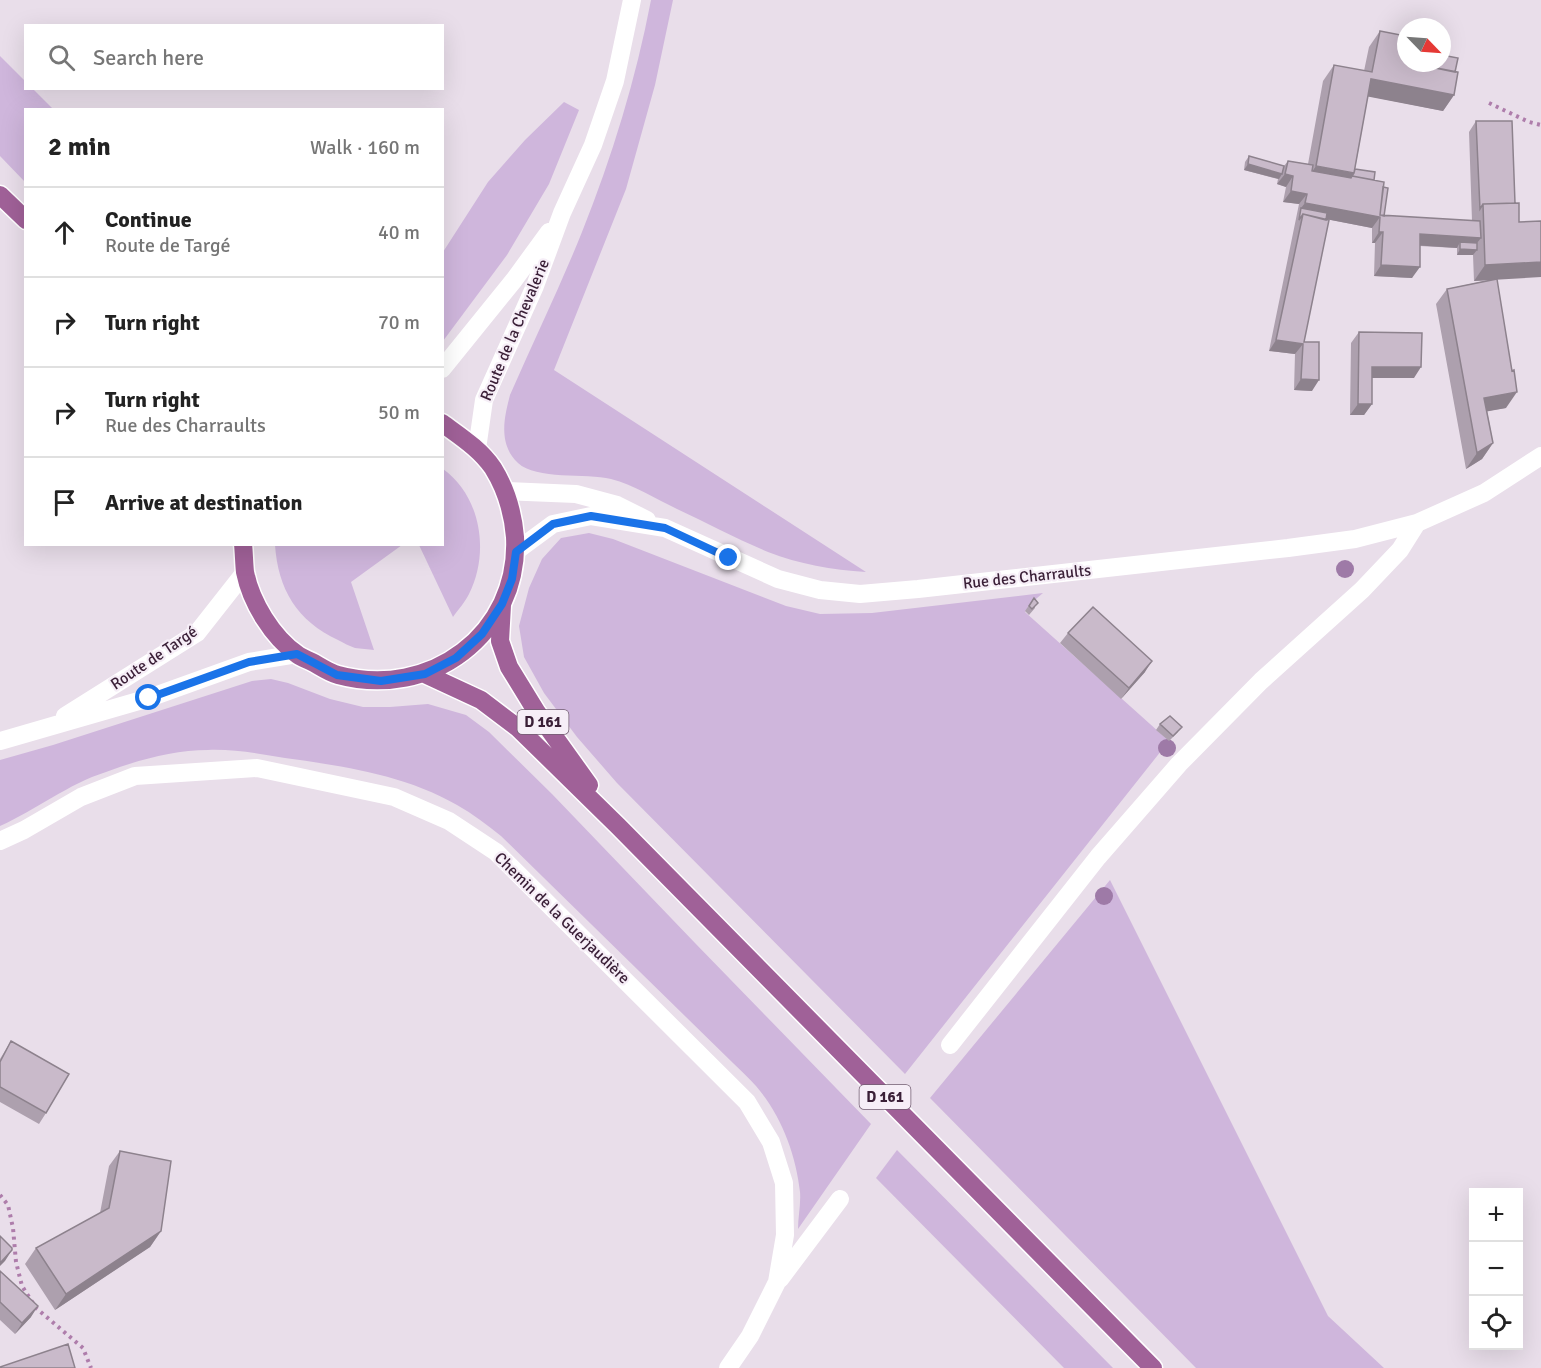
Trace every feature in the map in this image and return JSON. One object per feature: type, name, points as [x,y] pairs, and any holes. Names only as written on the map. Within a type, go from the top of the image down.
[{"type":"main road","points":[[0,195],[24,218]]},
{"type":"main road","points":[[243,546],[245,572],[256,603],[273,631],[297,654],[337,675],[381,681],[425,674],[456,658],[482,634],[502,604],[512,579],[516,552],[514,521],[505,491],[493,468],[477,449],[444,424]]},
{"type":"main road","name":"D 161","points":[[502,604],[500,641],[509,668],[536,711],[618,826]]},
{"type":"main road","name":"D 161","points":[[425,674],[481,700],[518,728],[618,826],[1153,1368]]},
{"type":"street","name":"Route de la Chevalerie","points":[[477,449],[484,400],[535,286],[562,213],[593,145],[615,81],[632,0]]},
{"type":"street","name":"Route de la Chevalerie","points":[[444,367],[514,280],[562,213]]},
{"type":"street","name":"Rue des Charraults","points":[[516,552],[553,524],[591,516],[665,528],[778,579],[820,590],[860,594],[1287,549],[1355,539],[1417,523],[1484,493],[1541,456]]},
{"type":"street","points":[[505,491],[576,494],[617,505],[665,528]]},
{"type":"street","points":[[950,1045],[1098,857],[1179,764],[1260,681],[1362,590],[1400,550],[1417,523]]},
{"type":"street","name":"Route de Targé","points":[[48,727],[197,633],[245,572]]},
{"type":"street","name":"Route de Targé","points":[[0,741],[149,698],[249,662],[297,654]]},
{"type":"street","name":"Chemin de la Guerjaudière","points":[[0,841],[24,830],[81,796],[135,776],[257,768],[394,797],[449,821],[496,852],[747,1102],[771,1142],[784,1183],[785,1235],[777,1282],[750,1336],[728,1368]]},
{"type":"street","points":[[777,1282],[840,1199]]},
{"type":"path","points":[[1489,103],[1529,122],[1541,125]]},
{"type":"path","points":[[0,1195],[8,1205],[16,1262],[22,1286],[36,1308],[83,1348],[91,1368]]},
{"type":"shaded area","points":[[651,0],[673,0],[655,85],[626,189],[554,370],[866,572],[816,566],[768,552],[620,482],[601,477],[549,474],[526,468],[518,463],[507,448],[504,430],[510,395],[574,253],[593,204],[622,118]]},
{"type":"shaded area","points":[[0,56],[24,80],[24,90],[34,90],[52,108],[24,108],[24,181],[0,156]]},
{"type":"shaded area","points":[[564,102],[579,110],[549,184],[507,255],[444,340],[444,250],[488,182],[525,140]]},
{"type":"shaded area","points":[[444,470],[456,480],[466,494],[478,526],[480,544],[475,578],[467,597],[453,617],[419,546],[444,546]]},
{"type":"shaded area","points":[[589,533],[613,539],[786,606],[820,614],[872,613],[1043,593],[1030,604],[1025,612],[1169,741],[905,1074],[617,783],[577,737],[544,693],[524,657],[519,626],[529,588],[542,559],[561,538]]},
{"type":"shaded area","points":[[275,546],[401,546],[351,582],[374,650],[355,648],[311,623],[292,602],[280,576]]},
{"type":"shaded area","points":[[271,679],[330,699],[363,707],[428,704],[466,715],[489,732],[552,794],[871,1124],[798,1229],[800,1192],[795,1163],[780,1122],[765,1097],[501,836],[457,805],[416,786],[351,768],[247,752],[195,750],[143,760],[92,777],[0,826],[0,760],[252,681]]},
{"type":"shaded area","points":[[1110,880],[1328,1316],[1384,1368],[1196,1368],[930,1098]]},
{"type":"shaded area","points":[[897,1150],[1113,1368],[1064,1368],[876,1178]]},
{"type":"building","points":[[1380,31],[1397,34],[1397,72],[1458,72],[1454,95],[1371,79],[1354,173],[1316,166],[1334,65],[1372,72]]},
{"type":"building","points":[[1451,57],[1458,58],[1455,72],[1451,71]]},
{"type":"building","points":[[1476,121],[1512,121],[1515,203],[1483,204],[1480,209]]},
{"type":"building","points":[[1249,156],[1284,166],[1282,174],[1248,164]]},
{"type":"building","points":[[1288,161],[1313,165],[1312,171],[1384,182],[1380,215],[1480,221],[1481,238],[1420,234],[1420,267],[1381,265],[1383,232],[1379,232],[1380,217],[1305,203],[1307,194],[1291,191],[1293,176],[1285,174]]},
{"type":"building","points":[[1355,169],[1375,172],[1374,180],[1352,176]]},
{"type":"building","points":[[1383,187],[1388,188],[1384,216],[1380,215]]},
{"type":"building","points":[[1519,203],[1519,222],[1541,221],[1541,262],[1485,265],[1483,204]]},
{"type":"building","points":[[1301,208],[1327,213],[1326,220],[1303,214],[1299,220]]},
{"type":"building","points":[[1303,214],[1329,220],[1304,342],[1319,342],[1319,380],[1301,379],[1303,344],[1276,340]]},
{"type":"building","points":[[1460,242],[1477,243],[1477,250],[1460,249]]},
{"type":"building","points":[[1497,279],[1517,392],[1484,398],[1493,443],[1477,453],[1447,289]]},
{"type":"building","points":[[1359,332],[1422,333],[1421,367],[1372,367],[1372,404],[1358,404]]},
{"type":"building","points":[[1034,598],[1038,603],[1032,609],[1029,606]]},
{"type":"building","points":[[1093,607],[1152,661],[1129,688],[1068,633]]},
{"type":"building","points":[[1170,716],[1182,727],[1173,736],[1160,724]]},
{"type":"building","points":[[11,1041],[69,1074],[46,1113],[0,1087],[0,1062]]},
{"type":"building","points":[[120,1151],[171,1161],[161,1231],[66,1294],[36,1248],[109,1208]]},
{"type":"building","points":[[0,1236],[12,1250],[0,1263]]},
{"type":"building","points":[[0,1271],[38,1306],[22,1323],[0,1302]]},
{"type":"building","points":[[68,1344],[75,1368],[0,1368],[0,1367]]},
{"type":"route","points":[[149,698],[249,662],[297,654],[337,675],[381,681],[425,674],[456,658],[482,634],[502,604],[512,579],[516,552],[553,524],[591,516],[665,528],[729,558]]}]
